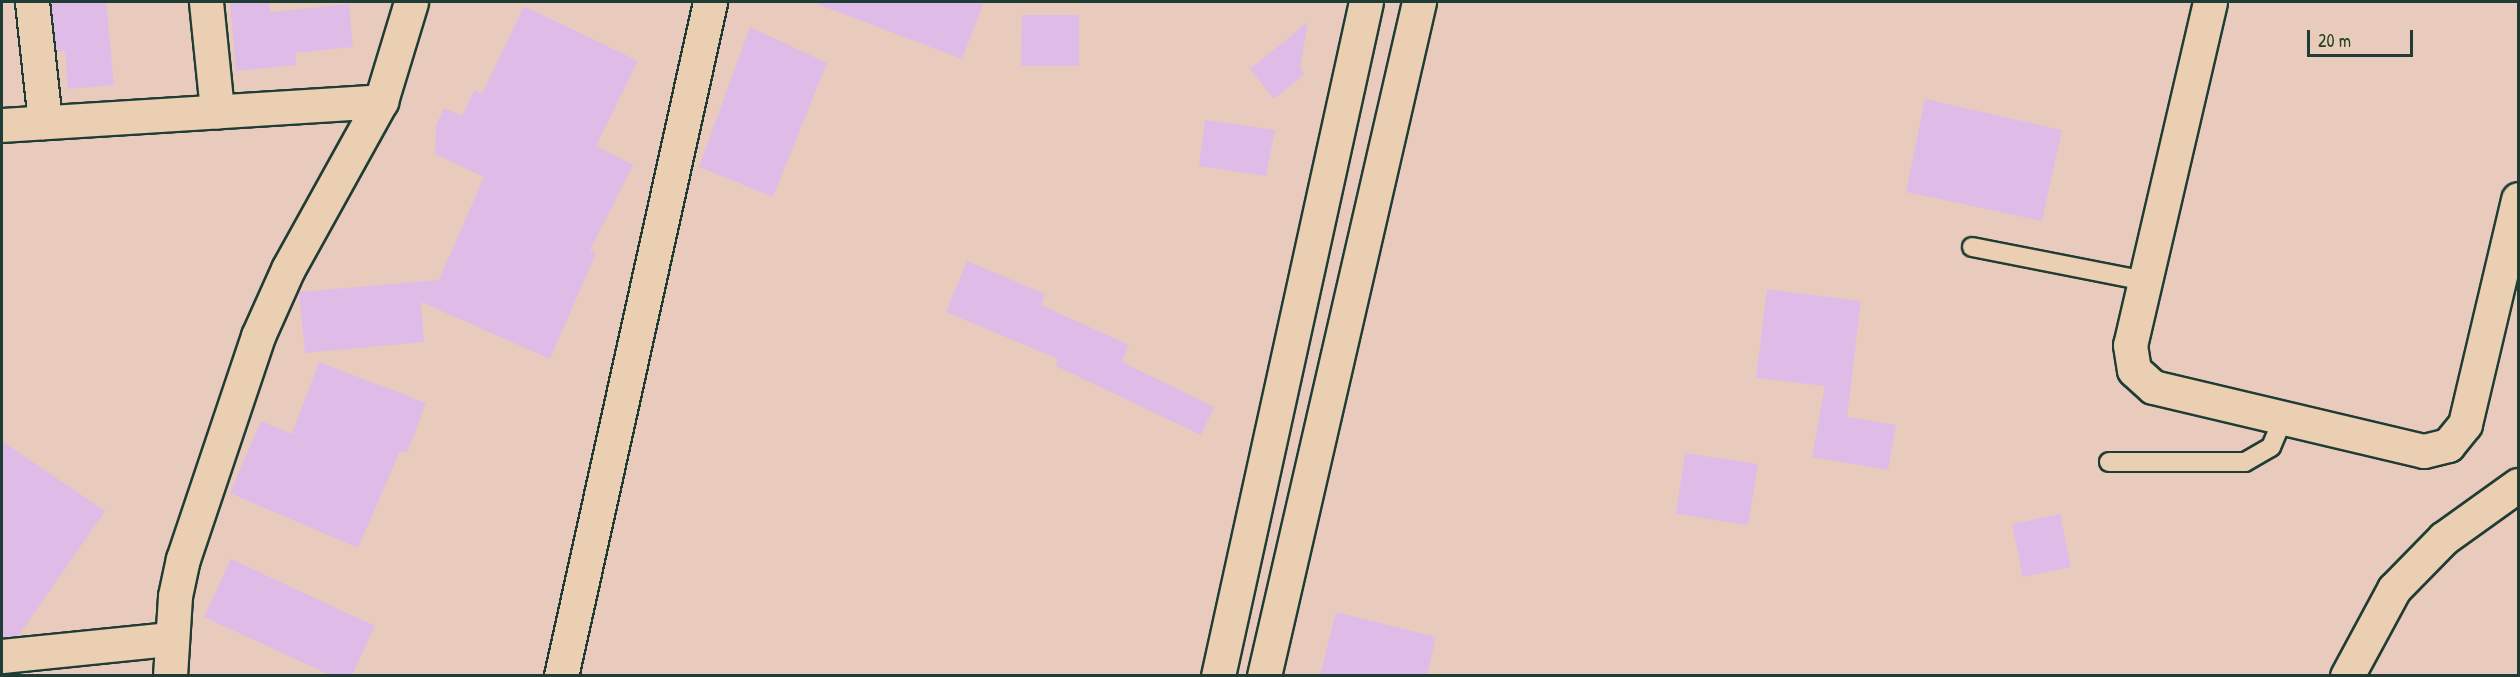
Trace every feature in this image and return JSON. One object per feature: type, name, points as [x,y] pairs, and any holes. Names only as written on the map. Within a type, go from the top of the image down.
[{"type":"street","points":[[32,2],[45,122]]},
{"type":"street","points":[[206,2],[217,111]]},
{"type":"street","points":[[170,675],[170,639],[183,559],[258,336],[293,259],[381,101],[411,2]]},
{"type":"street","points":[[561,675],[710,2]]},
{"type":"street","points":[[1218,675],[1366,2]]},
{"type":"street","points":[[1264,675],[1419,2]]},
{"type":"street","points":[[2210,2],[2130,345],[2130,357],[2142,380],[2165,391],[2424,451],[2448,445],[2465,424],[2518,199]]},
{"type":"street","points":[[2,125],[381,101]]},
{"type":"street","points":[[2511,233],[2518,268]]},
{"type":"street","points":[[2489,323],[2518,303]]},
{"type":"street","points":[[2347,675],[2394,589],[2444,538],[2518,485]]},
{"type":"street","points":[[2,656],[170,639]]},
{"type":"lane","points":[[1972,247],[2145,281]]},
{"type":"lane","points":[[2109,462],[2245,462],[2271,447],[2283,419]]},
{"type":"building","points":[[51,2],[106,2],[114,85],[68,89],[65,51],[56,51]]},
{"type":"building","points":[[230,2],[269,2],[270,12],[349,4],[353,47],[295,53],[296,65],[236,71]]},
{"type":"building","points":[[812,2],[984,2],[962,59]]},
{"type":"building","points":[[524,6],[638,61],[596,146],[633,165],[590,250],[596,253],[550,359],[421,302],[424,342],[305,353],[299,292],[439,280],[484,177],[435,154],[436,125],[444,108],[462,116],[474,90],[482,94]]},
{"type":"building","points":[[1022,15],[1079,15],[1079,66],[1021,66]]},
{"type":"building","points":[[1308,22],[1300,68],[1305,74],[1274,99],[1250,69]]},
{"type":"building","points":[[750,27],[827,63],[773,197],[699,167]]},
{"type":"building","points":[[1925,99],[2062,130],[2042,221],[1906,192]]},
{"type":"building","points":[[1205,120],[1275,130],[1266,176],[1199,166]]},
{"type":"building","points":[[967,261],[1045,294],[1041,305],[1129,345],[1122,362],[1214,407],[1201,435],[1056,366],[1058,359],[946,312]]},
{"type":"building","points":[[1767,289],[1861,301],[1847,417],[1896,425],[1888,470],[1812,457],[1825,386],[1756,378]]},
{"type":"building","points":[[319,362],[426,403],[407,453],[400,451],[358,548],[230,493],[261,421],[292,434]]},
{"type":"building","points":[[2,441],[105,511],[19,635],[2,637]]},
{"type":"building","points":[[1685,453],[1758,464],[1748,525],[1676,514]]},
{"type":"building","points":[[2060,514],[2071,567],[2023,577],[2012,524]]},
{"type":"building","points":[[231,559],[375,626],[352,675],[330,675],[204,617]]},
{"type":"building","points":[[1336,612],[1436,637],[1427,675],[1320,675]]}]
